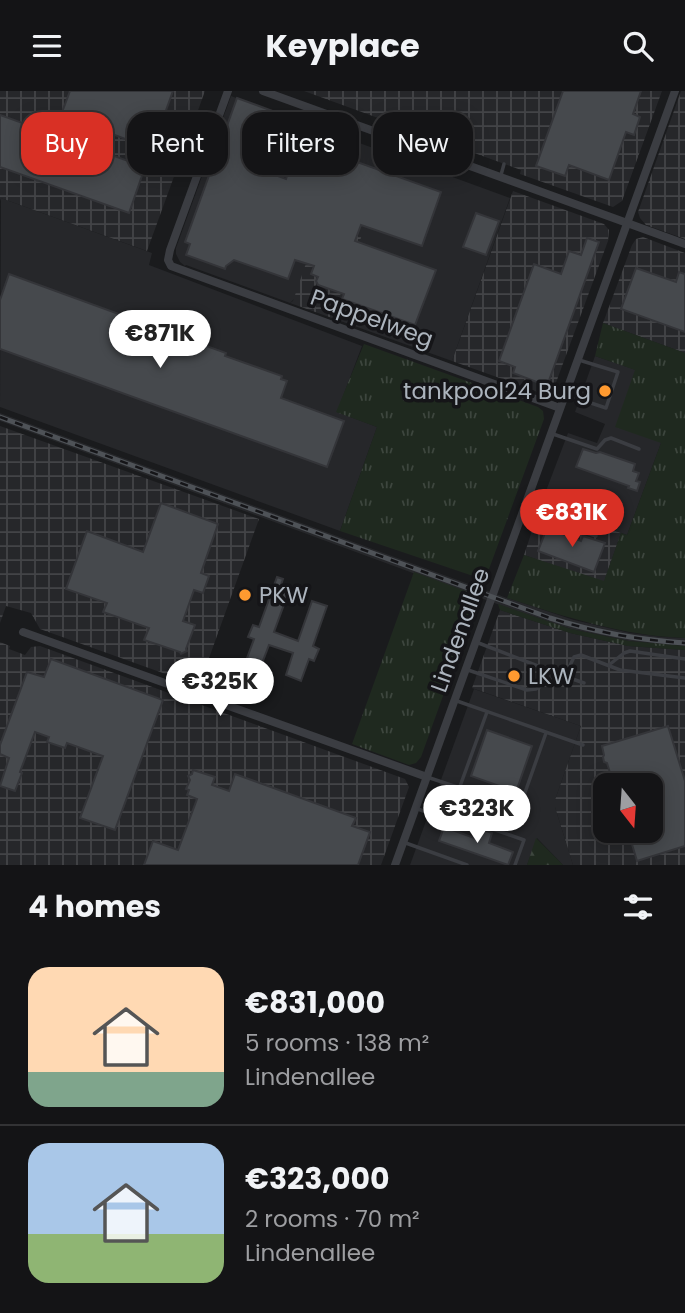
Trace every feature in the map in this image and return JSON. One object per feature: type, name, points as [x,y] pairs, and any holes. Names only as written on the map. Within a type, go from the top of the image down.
[{"type":"street","name":"Pappelweg","points":[[228,91],[170,250],[168,260],[171,266],[560,408]]},
{"type":"street","points":[[263,91],[373,130]]},
{"type":"street","name":"Lindenallee","points":[[395,865],[675,91]]},
{"type":"street","points":[[473,167],[685,244]]},
{"type":"street","points":[[23,632],[427,778]]},
{"type":"lane","points":[[500,177],[504,164]]},
{"type":"lane","points":[[565,394],[606,408],[618,372],[577,360]]},
{"type":"lane","points":[[551,433],[597,449],[605,440],[611,438],[639,449]]},
{"type":"lane","points":[[524,511],[596,535]]},
{"type":"lane","points":[[476,642],[584,683]]},
{"type":"lane","points":[[609,665],[629,651],[685,659]]},
{"type":"lane","points":[[466,669],[527,690],[536,689],[563,675],[578,655],[620,670],[685,678]]},
{"type":"lane","points":[[455,700],[583,745]]},
{"type":"lane","points":[[459,789],[487,712]]},
{"type":"lane","points":[[427,778],[517,807],[522,801],[546,733]]},
{"type":"lane","points":[[416,808],[458,824],[473,822],[524,840],[515,865]]},
{"type":"lane","points":[[403,842],[467,865]]},
{"type":"shaded area","points":[[0,91],[205,91],[197,112],[127,112],[127,175],[175,175],[147,251],[1,198],[0,201]]},
{"type":"shaded area","points":[[304,91],[662,91],[622,201],[613,207],[520,174],[521,170],[473,153],[473,112],[373,112],[373,116]]},
{"type":"shaded area","points":[[681,91],[685,91],[685,239],[646,225],[638,212]]},
{"type":"shaded area","points":[[231,96],[275,112],[242,112],[242,175],[359,175],[359,143],[373,148],[373,175],[447,175],[510,198],[452,361],[332,318],[362,232],[290,303],[180,262],[176,248],[202,175],[228,175],[228,112],[225,112]]},
{"type":"shaded area","points":[[513,191],[604,224],[609,230],[608,241],[554,388],[547,393],[452,361]]},
{"type":"shaded area","points":[[1,198],[152,253],[149,265],[362,346],[337,412],[377,427],[340,531],[0,407]]},
{"type":"shaded area","points":[[322,217],[363,232],[332,318],[290,303],[293,301]]},
{"type":"shaded area","points":[[643,237],[685,253],[685,353],[603,323],[632,245],[636,239]]},
{"type":"shaded area","points":[[595,356],[636,370],[661,443],[627,535],[541,504],[568,433],[597,443],[605,424],[575,412]]},
{"type":"shaded area","points":[[0,413],[507,598],[574,620],[630,633],[685,638],[685,646],[629,641],[571,629],[497,604],[0,421]]},
{"type":"shaded area","points":[[0,426],[259,519],[199,686],[40,629],[31,613],[6,606],[0,623]]},
{"type":"shaded area","points":[[541,504],[621,533],[604,582],[524,555]]},
{"type":"shaded area","points":[[500,610],[570,633],[628,646],[685,650],[685,865],[573,865],[555,800],[581,726],[472,688]]},
{"type":"shaded area","points":[[0,642],[25,655],[31,647],[40,646],[405,779],[409,787],[381,865],[0,865]]},
{"type":"shaded area","points":[[474,689],[581,726],[555,800],[573,865],[563,865],[537,838],[527,865],[410,865]]},
{"type":"green space","points":[[603,323],[685,353],[685,638],[639,634],[507,598],[524,555],[604,581],[621,533],[627,535],[661,443],[615,427],[635,370],[595,356]]},
{"type":"green space","points":[[364,344],[543,411],[544,419],[485,580],[340,531],[377,427],[336,412]]},
{"type":"green space","points":[[414,572],[479,596],[421,757],[416,763],[409,765],[352,744]]},
{"type":"green space","points":[[498,604],[571,629],[629,641],[685,646],[685,650],[628,646],[570,633],[500,610]]},
{"type":"green space","points":[[536,838],[563,865],[527,865]]},
{"type":"building","points":[[70,91],[173,91],[165,112],[127,112],[127,140],[113,134],[113,112],[62,112]]},
{"type":"building","points":[[563,91],[641,91],[633,114],[640,117],[634,135],[626,132],[609,180],[569,165],[565,176],[536,166]]},
{"type":"building","points":[[237,98],[276,112],[242,112],[242,175],[275,175],[286,179],[287,175],[359,175],[359,163],[373,168],[373,175],[394,175],[441,192],[422,246],[361,225],[355,241],[436,270],[415,325],[342,299],[344,294],[318,285],[318,277],[311,274],[314,266],[295,260],[288,279],[234,260],[225,269],[186,255],[190,244],[185,242],[209,175],[228,175],[228,123]]},
{"type":"building","points":[[0,115],[21,123],[21,174],[0,167]]},
{"type":"building","points":[[113,156],[127,161],[127,175],[142,175],[129,213],[22,175],[113,175]]},
{"type":"building","points":[[476,213],[499,221],[486,255],[463,247]]},
{"type":"building","points":[[587,238],[599,242],[547,386],[513,373],[515,367],[499,361],[534,264],[561,274],[569,251],[581,255]]},
{"type":"building","points":[[636,268],[676,282],[679,272],[685,274],[685,332],[621,309]]},
{"type":"building","points":[[9,274],[282,376],[281,379],[287,381],[281,398],[344,421],[327,467],[0,349],[0,300]]},
{"type":"building","points":[[583,449],[635,464],[633,471],[639,473],[636,481],[640,482],[637,491],[576,467]]},
{"type":"building","points":[[161,503],[218,524],[201,573],[209,576],[203,593],[194,590],[183,621],[195,625],[187,651],[181,654],[144,640],[149,628],[103,612],[107,603],[66,589],[87,531],[143,552]]},
{"type":"building","points":[[547,528],[581,541],[583,536],[605,543],[594,572],[538,551]]},
{"type":"building","points":[[277,577],[283,579],[281,585],[290,588],[274,632],[298,641],[312,601],[327,606],[313,646],[319,649],[314,661],[309,659],[301,681],[286,675],[293,653],[269,645],[261,666],[246,661],[254,639],[248,637],[253,625],[259,627]]},
{"type":"building","points":[[51,659],[163,700],[115,830],[80,818],[103,756],[67,743],[65,748],[47,742],[49,737],[35,732],[15,791],[0,786],[9,758],[0,754],[0,745],[27,672],[44,677]]},
{"type":"building","points":[[668,726],[685,781],[685,846],[637,861],[632,843],[663,843],[663,773],[610,773],[607,763],[604,762],[602,746]]},
{"type":"building","points":[[487,730],[532,746],[516,792],[471,776]]},
{"type":"building","points":[[193,770],[215,777],[212,785],[229,791],[235,774],[356,818],[352,826],[370,832],[358,865],[144,865],[153,841],[178,850],[197,799],[187,795],[189,790],[186,789],[190,780],[188,776]]},
{"type":"building","points":[[444,827],[477,839],[481,829],[492,833],[489,843],[513,852],[508,865],[439,841]]},
{"type":"railway","points":[[0,417],[550,618],[617,635],[685,643]]},
{"type":"place","name":"tankpool24 Burg","points":[[605,391]]},
{"type":"place","name":"PKW","points":[[245,595]]},
{"type":"place","name":"LKW","points":[[514,676]]}]
